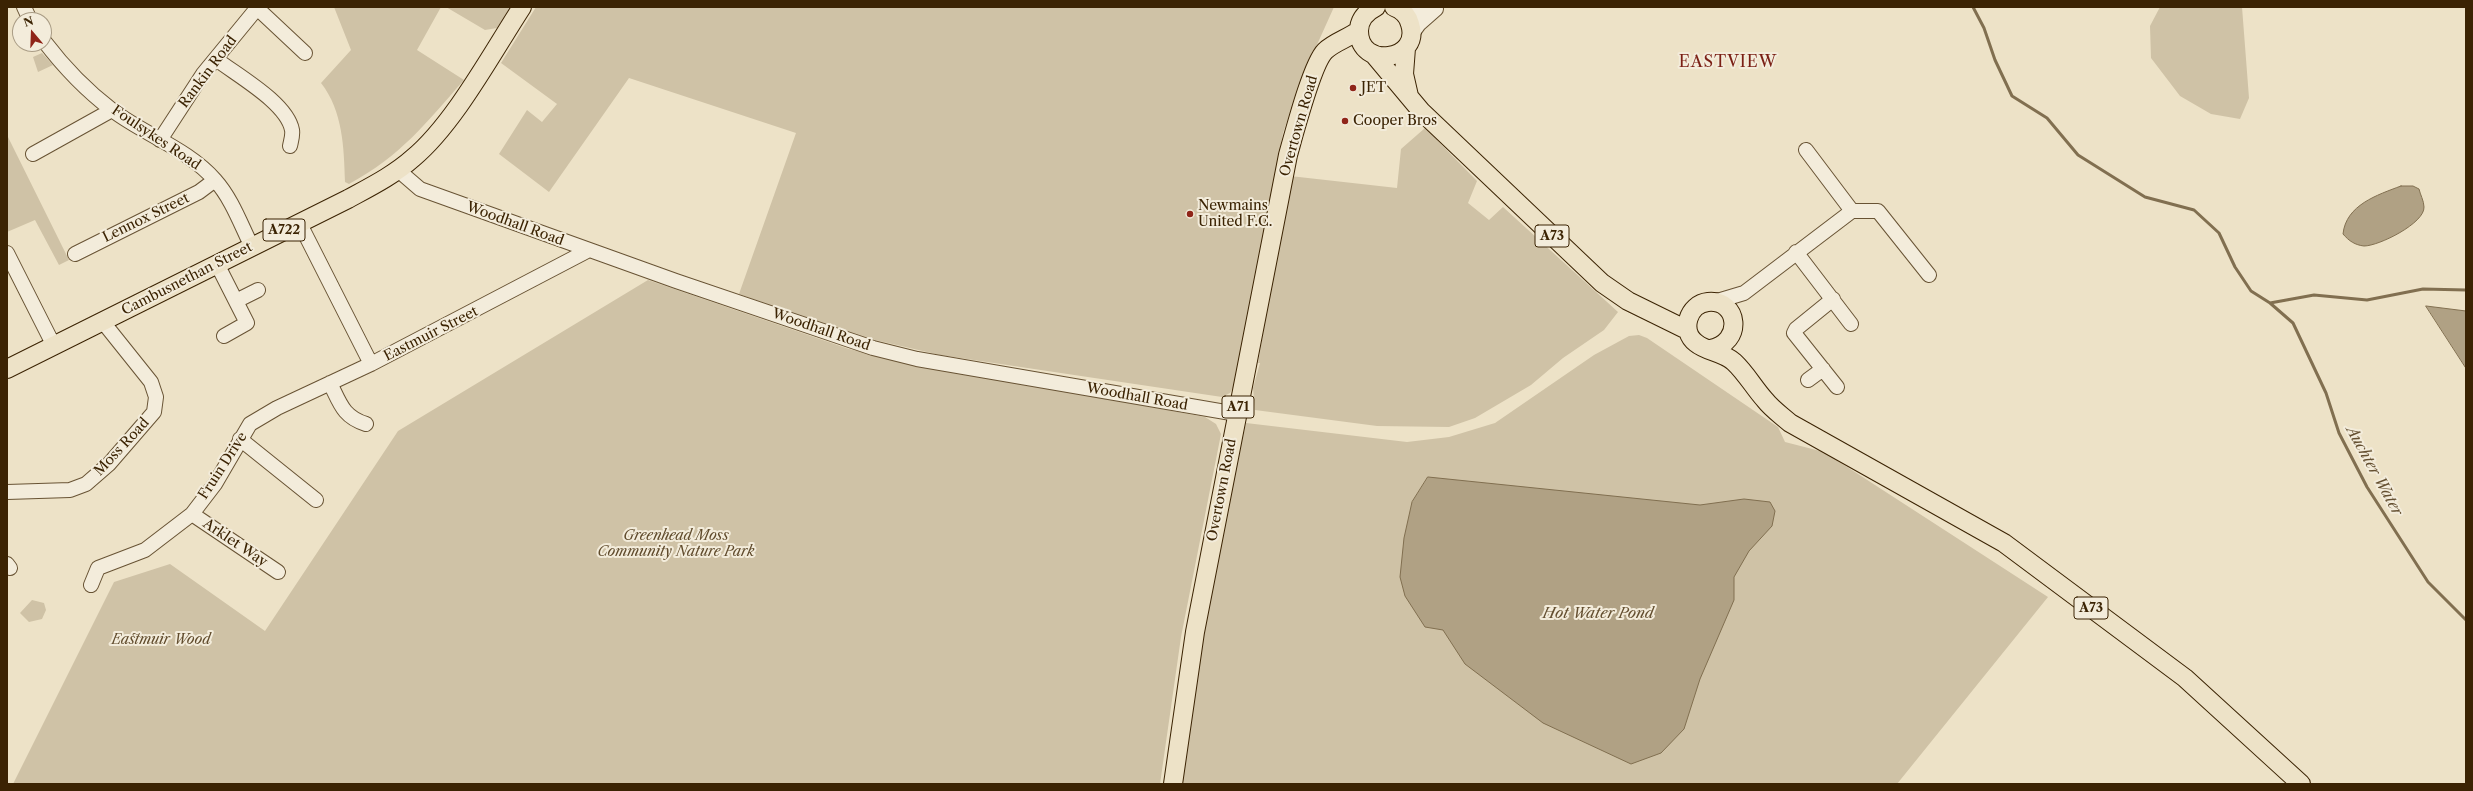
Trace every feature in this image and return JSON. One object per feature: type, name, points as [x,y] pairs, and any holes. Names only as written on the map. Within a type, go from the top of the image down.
[{"type":"main road","name":"Cambusnethan Street","points":[[7,369],[299,222],[358,194],[398,170],[414,158],[438,131],[522,7]]},
{"type":"main road","points":[[1395,7],[1408,19],[1409,41],[1404,74],[1410,98]]},
{"type":"main road","name":"Overtown Road","points":[[1173,784],[1195,632],[1288,155],[1305,98],[1322,55],[1337,44],[1366,15]]},
{"type":"main road","name":"A73","points":[[1366,15],[1360,38],[1372,54],[1410,98],[1498,186],[1602,283],[1621,297],[1648,309],[1689,321]]},
{"type":"main road","points":[[1337,44],[1358,46],[1372,54],[1392,57],[1409,41]]},
{"type":"main road","points":[[1714,302],[1726,307],[1739,361],[1748,377],[1724,355],[1693,341],[1689,321],[1701,304],[1714,302]]},
{"type":"main road","points":[[1710,349],[1726,343],[1732,327]]},
{"type":"main road","name":"A73","points":[[1748,377],[1774,410],[1790,422],[2004,543],[2185,678],[2301,784]]},
{"type":"street","points":[[257,7],[305,53]]},
{"type":"street","name":"Rankin Road","points":[[160,140],[189,94],[257,7]]},
{"type":"street","points":[[1395,7],[1414,10],[1436,9],[1419,24],[1409,41]]},
{"type":"street","name":"Foulsykes Road","points":[[52,51],[70,72],[112,110],[197,164],[215,180],[226,194],[252,247]]},
{"type":"street","points":[[216,59],[284,112],[293,132],[290,146]]},
{"type":"street","points":[[33,154],[112,110]]},
{"type":"street","points":[[1806,150],[1852,211]]},
{"type":"street","name":"Woodhall Road","points":[[398,170],[420,189],[583,248],[873,348],[917,359],[1237,414]]},
{"type":"street","name":"Lennox Street","points":[[75,254],[199,192],[215,180]]},
{"type":"street","points":[[1714,302],[1744,293],[1796,252],[1852,211],[1878,212],[1929,274]]},
{"type":"street","name":"Eastmuir Street","points":[[299,222],[371,364],[583,248]]},
{"type":"street","points":[[1796,252],[1851,324]]},
{"type":"street","points":[[7,253],[54,346]]},
{"type":"street","points":[[217,264],[246,324],[224,336]]},
{"type":"street","points":[[236,301],[258,290]]},
{"type":"street","points":[[1732,327],[1744,293]]},
{"type":"street","points":[[1833,300],[1796,329],[1794,334],[1838,387]]},
{"type":"street","name":"Moss Road","points":[[7,492],[70,490],[86,484],[109,464],[154,412],[156,396],[151,382],[103,322]]},
{"type":"street","name":"Fruin Drive","points":[[91,585],[98,568],[145,550],[159,541],[192,514],[215,484],[250,424],[260,417],[371,364]]},
{"type":"street","points":[[1808,380],[1823,370]]},
{"type":"street","points":[[330,383],[342,407],[352,420],[366,424]]},
{"type":"street","points":[[240,440],[316,500]]},
{"type":"street","name":"Arklet Way","points":[[192,514],[278,572]]},
{"type":"green space","points":[[334,7],[441,7],[417,50],[464,80],[412,138],[384,162],[349,184],[345,182],[343,143],[338,118],[334,106],[321,83],[351,50]]},
{"type":"green space","points":[[446,7],[511,7],[497,28],[485,30]]},
{"type":"green space","points":[[536,7],[1334,7],[1302,78],[1283,133],[1236,382],[1230,393],[1222,397],[940,355],[849,334],[739,294],[796,133],[629,78],[549,192],[499,154],[527,110],[542,122],[557,104],[501,63]]},
{"type":"green space","points":[[2160,7],[2242,7],[2249,98],[2240,119],[2211,114],[2180,96],[2151,58],[2150,26]]},
{"type":"green space","points":[[42,53],[53,65],[38,72],[33,57]]},
{"type":"green space","points":[[1425,128],[1477,181],[1468,203],[1489,220],[1503,207],[1618,312],[1604,330],[1563,358],[1531,385],[1475,418],[1449,427],[1377,426],[1255,410],[1253,388],[1260,363],[1258,363],[1290,176],[1397,188],[1401,149]]},
{"type":"green space","points":[[7,135],[69,260],[59,265],[35,220],[7,232]]},
{"type":"green space","name":"Greenhead Moss Community Nature Park","points":[[648,280],[849,349],[905,362],[1205,417],[1216,424],[1221,434],[1181,637],[1160,784],[13,784],[114,582],[170,564],[265,631],[398,431]]},
{"type":"green space","points":[[1639,335],[1647,338],[1778,427],[1785,442],[1824,452],[2048,597],[1897,784],[1181,784],[1210,603],[1246,423],[1407,442],[1449,437],[1495,423],[1594,355],[1629,336]]},
{"type":"green space","points":[[32,600],[44,603],[46,610],[42,619],[29,622],[20,613]]},
{"type":"water","points":[[2401,186],[2413,186],[2419,189],[2424,207],[2417,220],[2390,238],[2371,245],[2358,245],[2343,234],[2345,224],[2356,208],[2373,197]]},
{"type":"water","points":[[2426,306],[2466,311],[2466,368]]},
{"type":"water","name":"Hot Water Pond","points":[[1428,477],[1700,505],[1744,499],[1770,502],[1775,511],[1772,526],[1749,551],[1734,577],[1734,600],[1700,679],[1684,729],[1661,753],[1631,764],[1543,723],[1465,664],[1443,630],[1425,627],[1405,596],[1400,577],[1404,538],[1412,502]]},
{"type":"waterway","name":"Auchter Water","points":[[1973,7],[1984,28],[1995,60],[2012,96],[2047,118],[2078,155],[2145,197],[2194,210],[2219,233],[2235,267],[2251,291],[2270,303],[2314,295],[2367,300],[2423,289],[2466,290]]},
{"type":"waterway","name":"Auchter Water","points":[[2270,303],[2293,323],[2326,393],[2339,433],[2367,487],[2428,582],[2466,620]]},
{"type":"place","name":"JET","points":[[1353,88]]},
{"type":"place","name":"Cooper Bros","points":[[1345,121]]},
{"type":"place","name":"Newmains United F.C.","points":[[1190,214]]},
{"type":"district","name":"EASTVIEW","points":[[1728,62]]},
{"type":"park label","name":"Eastmuir Wood","points":[[161,640]]}]
